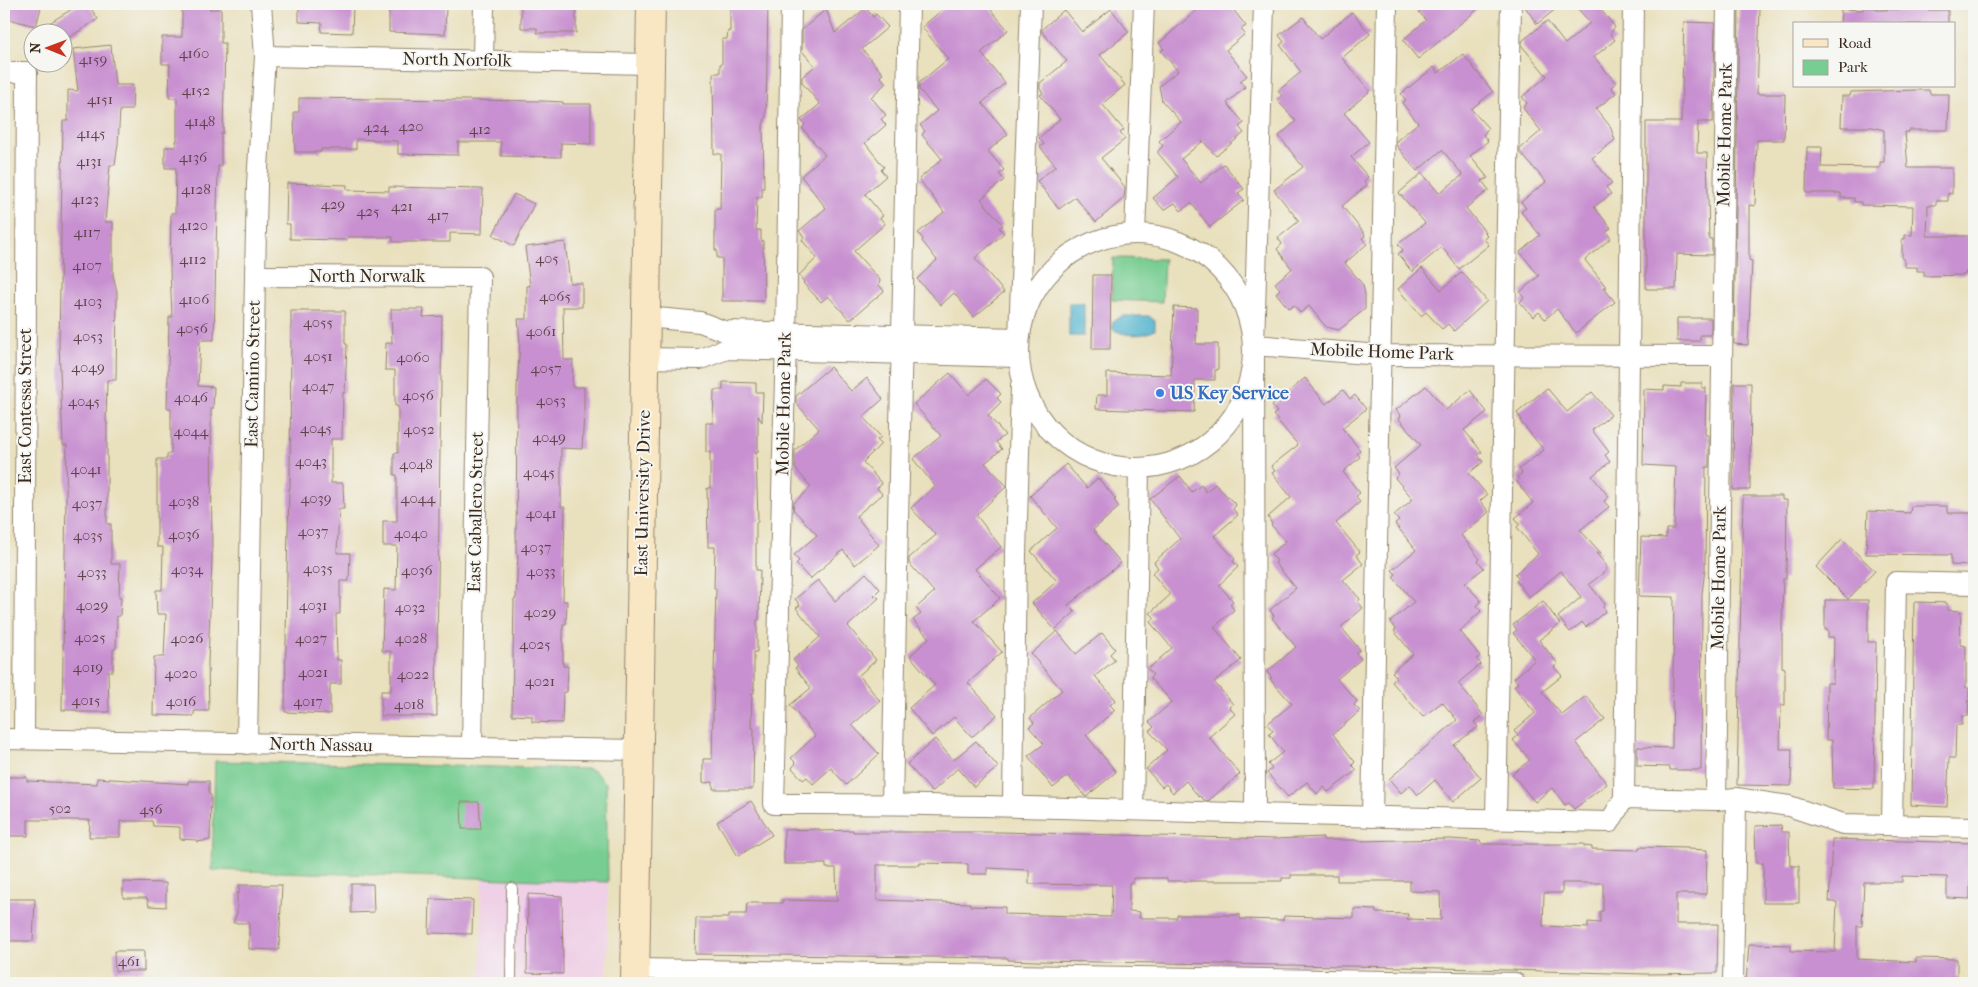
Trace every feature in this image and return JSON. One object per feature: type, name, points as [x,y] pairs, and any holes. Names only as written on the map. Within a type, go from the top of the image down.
[{"type":"main road","name":"East University Drive","points":[[636,976],[651,4]]},
{"type":"street","name":"East Camino Street","points":[[247,744],[255,276],[265,56],[261,4]]},
{"type":"street","points":[[483,61],[484,4]]},
{"type":"street","name":"Mobile Home Park","points":[[790,4],[786,341],[774,804],[892,803]]},
{"type":"street","points":[[909,4],[892,803],[1610,822],[1624,798],[1633,4]]},
{"type":"street","points":[[1013,805],[1019,357],[1031,4]]},
{"type":"street","points":[[1135,233],[1144,4]]},
{"type":"street","points":[[1255,814],[1254,345],[1264,4]]},
{"type":"street","points":[[1372,816],[1387,4]]},
{"type":"street","points":[[1496,819],[1511,4]]},
{"type":"street","name":"Mobile Home Park","points":[[1727,4],[1722,356],[1726,799],[1733,983]]},
{"type":"street","name":"North Norfolk","points":[[265,56],[650,64]]},
{"type":"street","name":"East Contessa Street","points":[[4,72],[27,72],[24,739]]},
{"type":"street","points":[[1135,233],[1170,238],[1202,253],[1229,278],[1246,310],[1254,345],[1250,382],[1234,416],[1209,444],[1176,462],[1139,469],[1099,463],[1063,444],[1036,414],[1019,357],[1028,305],[1045,276],[1070,252],[1101,238],[1135,233]]},
{"type":"street","name":"North Norwalk","points":[[255,276],[480,277]]},
{"type":"street","name":"East Caballero Street","points":[[472,747],[480,277]]},
{"type":"street","points":[[646,318],[700,322],[724,331],[786,341],[902,344],[1019,357]]},
{"type":"street","points":[[645,358],[700,360],[727,349],[786,341]]},
{"type":"street","name":"Mobile Home Park","points":[[1254,345],[1380,355],[1722,356]]},
{"type":"street","points":[[1133,809],[1139,469]]},
{"type":"street","points":[[1892,825],[1896,582],[1974,584]]},
{"type":"street","name":"North Nassau","points":[[4,739],[639,750]]},
{"type":"street","points":[[1624,798],[1726,799],[1789,806],[1843,824],[1974,827]]},
{"type":"street","points":[[636,976],[1516,983]]},
{"type":"lane","points":[[511,983],[512,888]]},
{"type":"shaded area","points":[[482,879],[608,882],[607,983],[481,983]]},
{"type":"green space","points":[[1113,258],[1164,259],[1162,302],[1112,300]]},
{"type":"green space","points":[[215,761],[587,769],[594,771],[606,783],[608,882],[212,870]]},
{"type":"water","points":[[1069,303],[1084,303],[1084,336],[1069,336]]},
{"type":"water","points":[[1122,316],[1149,316],[1155,321],[1155,330],[1145,334],[1134,335],[1112,329],[1113,321]]},
{"type":"building","points":[[4,4],[42,4],[37,22],[22,22],[4,18]]},
{"type":"building","points":[[80,4],[88,4],[98,19],[72,36],[72,22],[51,22]]},
{"type":"building","points":[[182,4],[209,4],[209,9],[221,9],[221,43],[225,43],[223,133],[221,133],[221,166],[218,166],[214,340],[200,340],[198,386],[214,387],[213,409],[211,409],[212,559],[208,662],[209,711],[194,711],[194,716],[153,715],[154,657],[164,657],[166,614],[157,614],[156,590],[162,590],[163,547],[157,547],[157,459],[167,459],[167,454],[171,454],[171,408],[167,408],[169,317],[172,317],[170,270],[171,213],[175,213],[176,168],[165,168],[165,147],[176,147],[177,141],[177,98],[169,98],[170,64],[162,64],[162,37],[182,37]]},
{"type":"building","points":[[299,4],[353,5],[352,33],[321,32],[322,23],[299,22]]},
{"type":"building","points":[[730,4],[768,4],[766,116],[763,125],[764,188],[762,188],[762,197],[757,197],[756,230],[761,230],[761,240],[763,241],[764,301],[722,301],[722,258],[717,258],[717,250],[715,250],[715,209],[720,209],[721,154],[714,154],[713,73],[720,73],[722,39],[727,39],[728,31],[730,31]]},
{"type":"building","points":[[949,4],[986,4],[1008,30],[981,53],[1005,83],[982,103],[1008,134],[988,151],[1004,170],[999,174],[1004,180],[981,199],[1003,225],[999,228],[1004,233],[975,258],[1004,292],[974,317],[954,293],[941,305],[917,279],[937,260],[918,233],[944,212],[919,179],[942,159],[922,135],[925,131],[920,125],[937,111],[919,89],[919,83],[948,59],[922,27]]},
{"type":"building","points":[[1204,4],[1229,4],[1246,26],[1241,29],[1245,34],[1226,50],[1247,76],[1240,81],[1245,87],[1227,103],[1244,123],[1239,127],[1244,133],[1216,156],[1203,141],[1181,159],[1201,183],[1224,164],[1244,189],[1238,193],[1244,200],[1210,227],[1191,203],[1181,211],[1175,203],[1164,210],[1153,198],[1178,177],[1158,151],[1163,146],[1159,141],[1181,122],[1162,101],[1159,86],[1178,71],[1161,51],[1164,49],[1159,43]]},
{"type":"building","points":[[1412,4],[1484,4],[1418,59],[1403,40],[1426,20]]},
{"type":"building","points":[[1523,4],[1562,4],[1537,24]]},
{"type":"building","points":[[1574,4],[1596,4],[1615,27],[1610,34],[1615,40],[1594,57],[1616,83],[1611,87],[1616,93],[1596,109],[1610,126],[1615,140],[1592,158],[1612,183],[1606,187],[1611,194],[1594,207],[1611,228],[1606,232],[1611,238],[1585,260],[1607,288],[1603,287],[1615,302],[1576,333],[1557,309],[1545,319],[1539,312],[1533,317],[1520,302],[1524,298],[1520,292],[1539,276],[1520,252],[1540,235],[1521,212],[1526,208],[1521,202],[1546,182],[1520,152],[1520,149],[1541,131],[1523,108],[1527,103],[1522,97],[1547,76],[1522,46],[1522,41],[1547,21],[1565,44],[1590,23]]},
{"type":"building","points":[[389,5],[446,7],[445,34],[389,32]]},
{"type":"building","points":[[521,6],[576,7],[576,33],[537,33],[537,28],[521,28]]},
{"type":"building","points":[[1739,7],[1760,8],[1757,94],[1785,94],[1784,140],[1757,140],[1755,206],[1749,205],[1749,260],[1752,261],[1748,345],[1734,344]]},
{"type":"building","points":[[1863,7],[1877,8],[1877,10],[1928,8],[1928,10],[1948,10],[1948,22],[1840,22],[1841,9],[1863,10]]},
{"type":"building","points":[[866,8],[873,17],[876,14],[888,27],[862,49],[883,74],[880,76],[886,83],[871,97],[886,115],[881,119],[886,125],[865,143],[884,167],[881,170],[886,176],[865,194],[883,216],[880,218],[885,224],[854,251],[880,280],[879,285],[884,291],[850,320],[828,296],[821,302],[803,283],[799,275],[817,258],[802,240],[804,237],[799,231],[826,208],[801,176],[825,155],[802,128],[805,125],[801,120],[820,104],[802,83],[802,77],[815,66],[802,51],[802,30],[826,9],[835,33]]},
{"type":"building","points":[[1111,9],[1129,32],[1100,55],[1125,85],[1102,104],[1124,130],[1120,133],[1125,139],[1101,158],[1125,187],[1124,198],[1096,222],[1075,197],[1059,209],[1037,181],[1056,166],[1040,147],[1044,144],[1039,138],[1060,119],[1040,95],[1043,93],[1040,89],[1040,83],[1067,61],[1042,32],[1042,29],[1064,10],[1082,32]]},
{"type":"building","points":[[1352,12],[1370,34],[1342,58],[1370,91],[1344,113],[1369,142],[1351,157],[1368,177],[1364,181],[1367,185],[1342,206],[1364,233],[1365,236],[1362,238],[1367,244],[1345,263],[1363,285],[1365,309],[1339,330],[1326,327],[1309,306],[1300,313],[1294,305],[1289,309],[1276,293],[1280,289],[1275,283],[1292,269],[1277,249],[1282,244],[1278,238],[1299,221],[1274,190],[1303,167],[1279,136],[1296,121],[1277,100],[1282,96],[1278,91],[1301,72],[1280,45],[1284,42],[1279,35],[1303,17],[1320,39]]},
{"type":"building","points":[[1684,22],[1715,23],[1713,122],[1698,122],[1697,153],[1707,153],[1709,239],[1712,239],[1712,255],[1677,254],[1676,289],[1646,289],[1646,122],[1681,122]]},
{"type":"building","points":[[111,45],[115,85],[133,85],[132,110],[120,110],[115,165],[110,165],[105,222],[113,222],[113,275],[117,292],[116,380],[107,380],[107,524],[111,524],[111,564],[120,564],[119,597],[121,597],[120,616],[117,616],[116,649],[113,649],[113,671],[108,671],[109,712],[77,712],[77,710],[62,710],[67,445],[63,445],[59,344],[63,121],[68,121],[68,90],[78,91],[73,49]]},
{"type":"building","points":[[1463,54],[1493,92],[1471,109],[1488,128],[1483,135],[1488,141],[1470,156],[1488,178],[1482,181],[1489,190],[1466,208],[1486,233],[1487,236],[1484,239],[1489,245],[1459,269],[1442,247],[1412,272],[1398,254],[1403,250],[1398,244],[1425,223],[1399,193],[1422,173],[1439,193],[1463,175],[1442,150],[1417,171],[1396,145],[1396,141],[1418,123],[1402,103],[1406,100],[1401,94],[1434,67],[1438,73]]},
{"type":"building","points":[[1929,90],[1930,94],[1949,94],[1948,130],[1909,130],[1909,132],[1905,132],[1908,168],[1952,168],[1952,194],[1948,193],[1948,201],[1936,201],[1936,205],[1928,205],[1927,236],[1974,236],[1974,272],[1965,272],[1965,275],[1924,276],[1924,271],[1917,271],[1917,267],[1904,267],[1902,239],[1905,239],[1905,235],[1912,235],[1913,206],[1861,205],[1861,202],[1854,202],[1854,198],[1841,198],[1841,193],[1806,193],[1807,147],[1822,147],[1821,167],[1880,168],[1880,162],[1884,162],[1884,130],[1872,127],[1841,127],[1842,96],[1850,96],[1851,92]]},
{"type":"building","points":[[299,98],[543,101],[563,102],[563,104],[591,104],[591,144],[561,143],[561,157],[501,156],[501,142],[458,142],[458,155],[398,154],[398,141],[356,139],[356,149],[321,149],[321,152],[295,152],[294,112],[299,112]]},
{"type":"building","points":[[287,183],[347,185],[347,190],[389,191],[389,187],[483,189],[482,234],[450,233],[450,242],[393,242],[393,237],[347,237],[347,240],[290,239],[290,224],[286,224]]},
{"type":"building","points":[[514,194],[534,204],[514,246],[493,235]]},
{"type":"building","points":[[565,242],[570,283],[582,283],[582,307],[563,307],[564,360],[573,360],[572,387],[584,387],[582,449],[561,448],[561,507],[565,507],[563,601],[567,601],[566,624],[563,624],[563,666],[568,666],[567,692],[563,692],[562,723],[532,722],[532,716],[512,715],[514,599],[516,599],[518,554],[516,554],[517,387],[520,342],[518,319],[527,319],[527,286],[530,286],[525,247]]},
{"type":"building","points":[[1422,268],[1441,290],[1462,272],[1487,301],[1454,331],[1448,324],[1442,329],[1426,312],[1421,316],[1398,289]]},
{"type":"building","points":[[1093,275],[1111,275],[1110,349],[1092,349]]},
{"type":"building","points":[[1174,307],[1197,308],[1196,344],[1218,344],[1218,370],[1215,370],[1215,380],[1195,380],[1194,412],[1096,409],[1097,395],[1107,395],[1107,373],[1171,375]]},
{"type":"building","points":[[391,309],[424,309],[423,317],[442,316],[436,651],[437,716],[381,716],[381,691],[391,691],[391,651],[382,651],[384,589],[396,590],[397,546],[383,546],[383,521],[397,521],[397,475],[394,475],[394,453],[398,453],[398,406],[395,406],[395,370],[385,370],[386,343],[392,343]]},
{"type":"building","points":[[291,311],[345,311],[345,344],[347,344],[342,439],[331,439],[331,483],[343,483],[344,509],[339,509],[337,553],[350,553],[349,581],[340,581],[340,614],[336,614],[337,660],[341,660],[341,684],[330,684],[330,714],[285,712],[290,488]]},
{"type":"building","points":[[1677,318],[1711,318],[1711,335],[1700,335],[1700,341],[1677,341]]},
{"type":"building","points":[[830,367],[851,391],[867,378],[883,399],[863,417],[881,437],[877,440],[881,444],[863,462],[882,484],[877,488],[882,494],[856,516],[879,545],[855,565],[843,550],[810,579],[796,564],[799,561],[794,555],[817,535],[793,509],[794,503],[811,487],[795,468],[795,450],[819,429],[796,403],[796,396]]},
{"type":"building","points":[[950,373],[969,395],[986,379],[1001,394],[997,398],[1001,402],[988,415],[1005,435],[996,442],[1002,449],[985,463],[1006,487],[976,515],[1001,547],[975,569],[1000,598],[974,621],[1002,652],[968,683],[997,715],[972,737],[954,717],[932,736],[909,708],[935,685],[910,656],[929,638],[913,620],[921,614],[916,608],[934,592],[909,563],[909,558],[936,535],[911,508],[935,486],[913,459],[941,436],[914,404]]},
{"type":"building","points":[[1305,378],[1326,404],[1343,390],[1350,399],[1355,395],[1366,409],[1342,428],[1360,450],[1357,453],[1360,457],[1343,472],[1360,493],[1356,496],[1360,502],[1336,523],[1360,552],[1356,555],[1363,564],[1343,580],[1360,599],[1358,602],[1363,608],[1341,627],[1360,650],[1356,653],[1361,659],[1337,679],[1357,701],[1354,705],[1360,711],[1333,734],[1355,762],[1352,765],[1357,770],[1328,792],[1324,787],[1317,794],[1307,782],[1288,797],[1267,773],[1272,769],[1268,764],[1283,752],[1269,734],[1273,731],[1267,724],[1292,704],[1270,679],[1272,678],[1267,672],[1296,647],[1272,618],[1274,616],[1270,610],[1296,588],[1275,563],[1277,561],[1271,554],[1286,541],[1271,525],[1268,517],[1291,497],[1272,473],[1275,471],[1271,466],[1298,445],[1273,415],[1277,412],[1272,406]]},
{"type":"building","points":[[723,382],[756,383],[756,392],[763,392],[762,422],[758,416],[758,452],[756,452],[758,522],[756,522],[756,570],[760,570],[757,652],[754,652],[754,693],[752,693],[751,728],[754,728],[753,789],[713,789],[713,782],[703,783],[703,759],[712,759],[716,588],[714,588],[715,547],[708,547],[707,488],[710,488],[710,452],[706,452],[706,423],[713,423],[714,390],[723,390]]},
{"type":"building","points":[[1681,383],[1702,383],[1702,388],[1706,388],[1705,435],[1709,435],[1709,467],[1706,467],[1705,569],[1702,594],[1701,770],[1670,770],[1670,767],[1637,766],[1637,747],[1672,748],[1674,597],[1639,596],[1641,537],[1666,538],[1666,529],[1674,529],[1676,467],[1643,465],[1644,389],[1664,390],[1664,386],[1681,387]]},
{"type":"building","points":[[1734,383],[1751,383],[1750,490],[1733,490]]},
{"type":"building","points":[[1426,386],[1446,410],[1470,390],[1487,412],[1464,430],[1482,452],[1478,455],[1483,462],[1469,473],[1487,495],[1480,501],[1489,512],[1461,535],[1480,559],[1478,561],[1484,568],[1465,583],[1481,601],[1477,606],[1481,611],[1460,631],[1480,656],[1476,659],[1481,664],[1458,683],[1483,715],[1474,722],[1478,727],[1454,745],[1481,778],[1453,802],[1435,780],[1418,795],[1410,785],[1401,793],[1389,779],[1457,720],[1442,702],[1423,717],[1392,682],[1397,677],[1392,672],[1413,654],[1394,631],[1396,629],[1390,622],[1414,602],[1393,577],[1396,574],[1392,570],[1416,550],[1395,524],[1399,521],[1394,515],[1413,499],[1395,478],[1399,474],[1394,468],[1421,445],[1399,419],[1401,416],[1396,410]]},
{"type":"building","points":[[1547,388],[1567,412],[1592,392],[1611,415],[1592,430],[1609,452],[1605,455],[1610,462],[1592,476],[1609,497],[1604,501],[1609,507],[1580,530],[1601,553],[1596,553],[1606,565],[1606,571],[1589,584],[1605,604],[1603,607],[1606,611],[1586,627],[1582,622],[1570,632],[1558,617],[1581,597],[1561,571],[1529,597],[1516,581],[1519,578],[1515,574],[1538,554],[1517,527],[1520,524],[1515,518],[1533,503],[1517,482],[1519,480],[1517,477],[1522,473],[1519,469],[1544,450],[1520,421],[1522,420],[1517,413]]},
{"type":"building","points":[[1066,464],[1087,488],[1098,478],[1116,499],[1114,500],[1119,507],[1093,530],[1121,563],[1068,605],[1075,612],[1055,630],[1032,603],[1057,581],[1031,551],[1057,528],[1030,496]]},
{"type":"building","points":[[1180,476],[1192,492],[1201,485],[1206,492],[1215,484],[1236,505],[1233,509],[1238,515],[1214,536],[1235,559],[1233,561],[1238,567],[1219,585],[1233,601],[1230,604],[1234,610],[1214,627],[1241,660],[1214,682],[1233,704],[1229,707],[1235,714],[1209,737],[1240,774],[1208,801],[1199,797],[1186,781],[1173,793],[1166,784],[1162,787],[1146,769],[1167,750],[1149,731],[1154,727],[1149,722],[1172,702],[1150,678],[1153,675],[1148,669],[1172,648],[1150,622],[1155,618],[1150,613],[1170,595],[1152,573],[1158,568],[1154,562],[1180,539],[1150,499]]},
{"type":"building","points":[[1743,496],[1782,496],[1782,500],[1787,500],[1786,579],[1783,579],[1782,626],[1782,667],[1785,668],[1785,705],[1781,705],[1780,749],[1792,749],[1791,786],[1737,785]]},
{"type":"building","points":[[1911,506],[1947,506],[1947,513],[1974,513],[1974,566],[1951,565],[1951,555],[1866,554],[1868,511],[1910,513]]},
{"type":"building","points":[[1842,539],[1875,571],[1848,599],[1816,567]]},
{"type":"building","points":[[866,573],[880,589],[874,595],[879,598],[848,626],[876,660],[859,675],[880,701],[852,725],[879,754],[846,785],[831,768],[813,784],[807,777],[803,780],[792,768],[796,763],[791,758],[815,736],[790,705],[811,688],[795,668],[798,666],[793,660],[820,637],[796,608],[800,605],[795,599],[818,580],[835,601]]},
{"type":"building","points":[[1825,600],[1868,600],[1868,642],[1876,642],[1874,789],[1833,788],[1832,740],[1826,740],[1827,683],[1833,683],[1834,637],[1828,637],[1828,630],[1825,630]]},
{"type":"building","points":[[1543,601],[1560,624],[1539,640],[1558,664],[1554,667],[1562,676],[1542,692],[1562,715],[1586,696],[1605,719],[1576,742],[1607,784],[1574,809],[1569,803],[1565,805],[1552,788],[1535,802],[1512,774],[1530,760],[1513,740],[1518,736],[1514,731],[1535,713],[1514,686],[1518,683],[1514,678],[1535,660],[1513,633],[1517,630],[1513,625]]},
{"type":"building","points":[[1914,602],[1947,603],[1947,610],[1961,611],[1960,645],[1966,646],[1966,688],[1969,688],[1968,716],[1962,716],[1962,725],[1956,725],[1955,758],[1949,758],[1947,807],[1911,805]]},
{"type":"building","points":[[1057,631],[1076,654],[1102,633],[1115,649],[1110,654],[1115,660],[1095,676],[1116,700],[1110,705],[1115,710],[1086,735],[1116,772],[1086,797],[1068,776],[1053,788],[1028,756],[1044,744],[1029,727],[1034,723],[1030,718],[1062,690],[1031,654]]},
{"type":"building","points":[[935,739],[953,760],[976,741],[998,767],[974,787],[958,768],[932,792],[907,764]]},
{"type":"building","points":[[8,777],[27,777],[27,781],[97,784],[97,778],[188,784],[188,781],[209,781],[209,795],[211,795],[210,840],[197,842],[197,840],[180,839],[180,827],[153,826],[152,821],[120,821],[120,837],[89,837],[90,820],[28,820],[28,836],[4,836],[4,791],[6,791]]},
{"type":"building","points":[[751,801],[772,835],[738,856],[717,822]]},
{"type":"building","points":[[461,802],[479,802],[481,829],[462,829]]},
{"type":"building","points":[[1781,825],[1782,832],[1789,832],[1790,866],[1799,866],[1799,903],[1763,903],[1763,863],[1756,863],[1755,826]]},
{"type":"building","points":[[784,830],[1000,832],[1275,839],[1323,837],[1323,840],[1357,841],[1450,839],[1480,841],[1482,844],[1584,844],[1584,846],[1592,847],[1592,849],[1639,850],[1639,847],[1707,850],[1706,894],[1676,894],[1676,924],[1718,924],[1717,973],[1646,974],[1406,967],[1037,961],[1008,960],[1008,958],[695,954],[696,918],[729,918],[729,914],[746,914],[747,903],[782,903],[782,900],[837,901],[836,868],[826,868],[826,864],[784,864]],"holes":[[[920,863],[968,864],[968,874],[987,874],[987,868],[1029,870],[1029,884],[1112,885],[1111,917],[1005,914],[1005,907],[970,906],[970,903],[877,900],[877,865],[920,865]],[[1291,875],[1337,875],[1337,881],[1410,881],[1410,891],[1440,892],[1441,920],[1407,919],[1408,914],[1376,913],[1376,910],[1354,909],[1354,918],[1284,916],[1283,920],[1240,919],[1240,915],[1177,915],[1177,918],[1139,918],[1140,912],[1129,911],[1129,883],[1133,883],[1133,878],[1167,878],[1167,881],[1282,881],[1282,878],[1291,878]],[[1562,883],[1603,883],[1603,911],[1600,911],[1600,923],[1588,922],[1588,928],[1543,926],[1544,893],[1562,893]]]},
{"type":"building","points":[[1832,839],[1974,843],[1974,879],[1970,879],[1970,899],[1947,898],[1947,877],[1902,876],[1902,882],[1864,882],[1862,926],[1857,926],[1857,959],[1916,962],[1916,958],[1957,959],[1957,983],[1746,983],[1749,944],[1791,945],[1791,951],[1835,952],[1837,902],[1829,902]]},
{"type":"building","points":[[123,882],[166,883],[166,907],[149,906],[147,898],[123,898]]},
{"type":"building","points":[[351,884],[373,884],[374,912],[351,913]]},
{"type":"building","points":[[239,885],[282,885],[279,950],[249,949],[249,923],[233,923],[237,913]]},
{"type":"building","points":[[528,894],[562,896],[563,974],[527,973]]},
{"type":"building","points":[[4,899],[35,899],[33,941],[4,941]]},
{"type":"building","points":[[430,899],[473,900],[472,934],[429,933]]},
{"type":"building","points":[[114,951],[144,951],[144,971],[115,971]]},
{"type":"place","name":"US Key Service","points":[[1160,393]]}]
